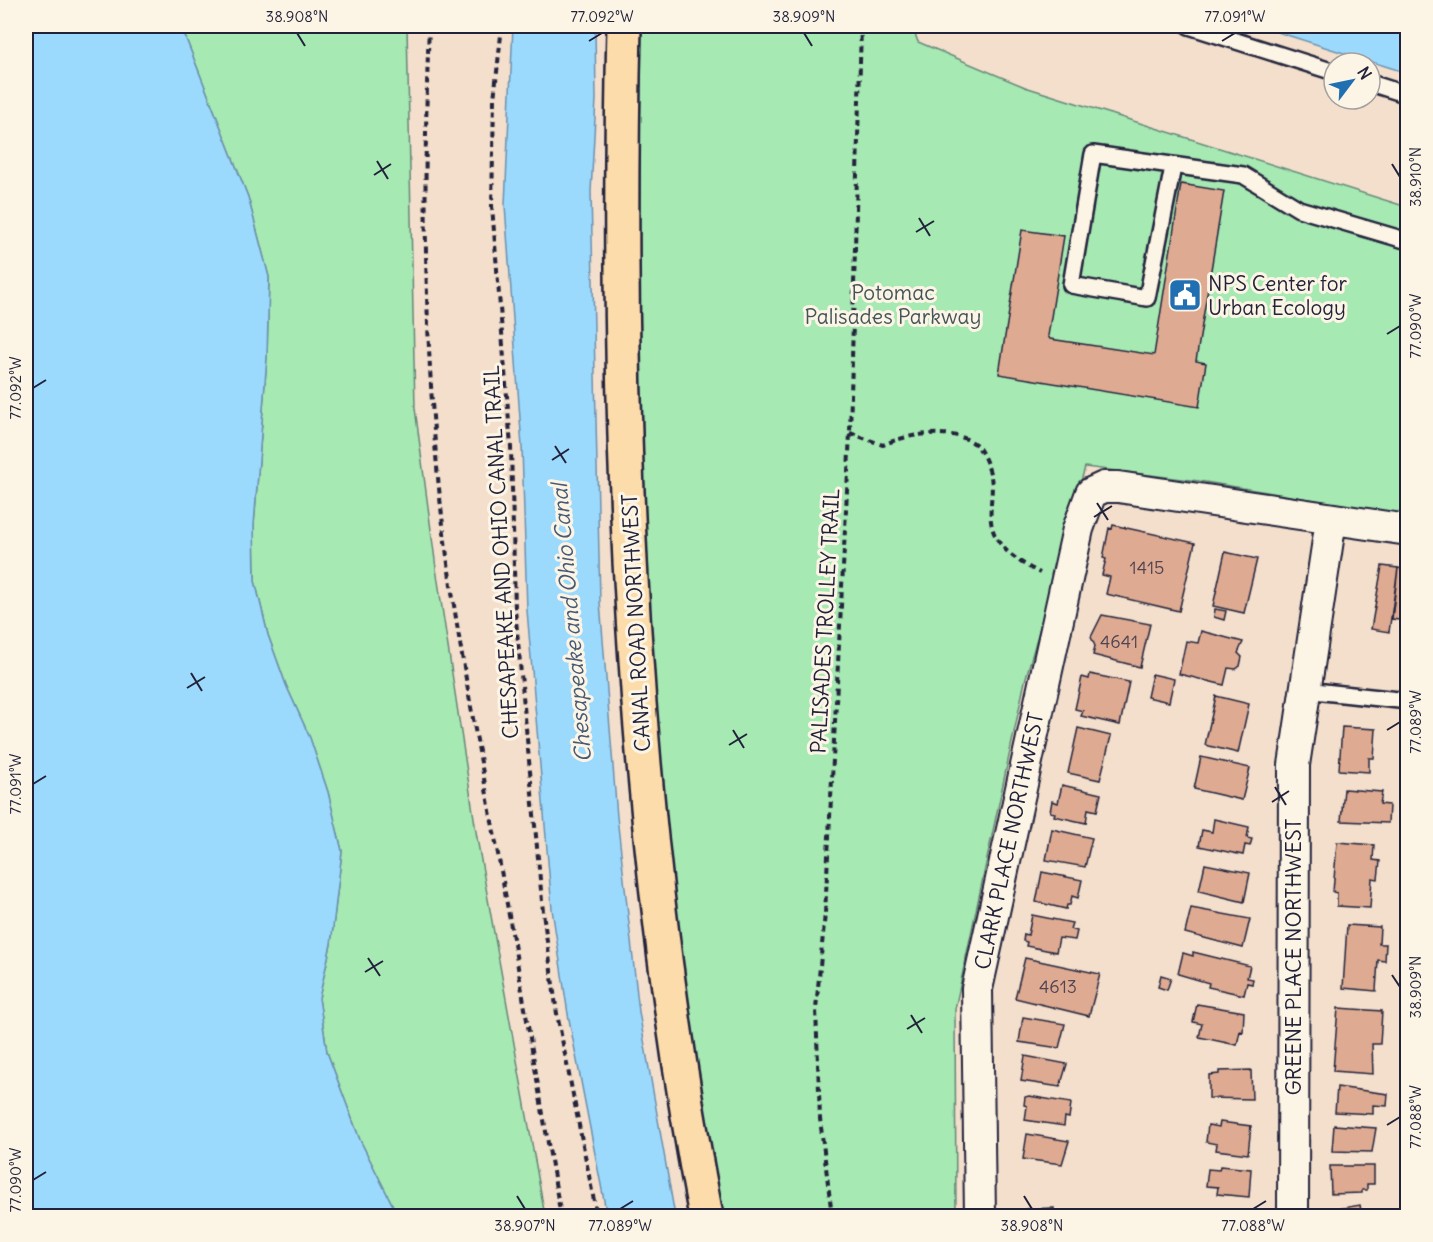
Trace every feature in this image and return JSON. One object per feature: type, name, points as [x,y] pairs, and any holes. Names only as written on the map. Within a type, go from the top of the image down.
[{"type":"highway","name":"CANAL ROAD NORTHWEST","points":[[624,26],[624,384],[646,794],[671,1018],[706,1216]]},
{"type":"street","name":"CLARK PLACE NORTHWEST","points":[[980,1216],[977,989],[1065,586],[1087,500],[1097,489],[1111,487],[1331,520]]},
{"type":"street","points":[[1331,520],[1407,530]]},
{"type":"street","name":"GREENE PLACE NORTHWEST","points":[[1293,1216],[1294,765],[1331,520]]},
{"type":"lane","points":[[1189,26],[1322,68]]},
{"type":"lane","points":[[1382,87],[1407,95]]},
{"type":"lane","points":[[1173,167],[1147,298],[1071,285],[1093,154],[1243,175],[1299,209],[1407,241]]},
{"type":"lane","points":[[1305,690],[1407,701]]},
{"type":"path","points":[[429,26],[426,113],[426,263],[430,380],[438,479],[472,718],[561,1216]]},
{"type":"path","name":"CHESAPEAKE AND OHIO CANAL TRAIL","points":[[502,26],[494,99],[492,206],[511,447],[515,609],[543,912],[557,1014],[597,1216]]},
{"type":"path","name":"PALISADES TROLLEY TRAIL","points":[[832,1216],[820,1119],[816,1009],[825,914],[850,433],[861,26]]},
{"type":"path","points":[[850,433],[883,445],[897,438],[925,433],[966,439],[978,446],[991,476],[992,528],[1013,559],[1065,586]]},
{"type":"green space","points":[[181,26],[407,26],[415,408],[436,568],[477,838],[545,1216],[398,1216],[360,1140],[327,1052],[319,998],[331,944],[342,851],[328,792],[310,738],[286,685],[268,635],[255,581],[254,525],[267,357],[269,277],[248,197]]},
{"type":"green space","name":"Potomac Palisades Parkway","points":[[642,26],[912,26],[918,42],[1025,87],[1407,207],[1407,515],[1199,481],[1085,467],[1025,681],[955,1009],[956,1216],[721,1216],[699,1113],[689,1051],[674,924],[653,668],[642,411],[640,154]]},
{"type":"water","points":[[26,26],[181,26],[248,197],[269,277],[267,357],[254,525],[255,581],[268,635],[286,685],[310,738],[328,792],[342,851],[331,944],[319,998],[327,1052],[360,1140],[398,1216],[26,1216]]},
{"type":"water","name":"Chesapeake and Ohio Canal","points":[[513,26],[595,26],[596,99],[591,192],[600,602],[617,817],[639,1012],[675,1216],[607,1216],[568,1014],[552,909],[527,610],[522,447],[505,205]]},
{"type":"water","points":[[1258,26],[1407,26],[1407,73],[1382,65],[1382,51],[1337,51]]},
{"type":"building","name":"NPS Center for Urban Ecology","points":[[1181,184],[1224,191],[1196,361],[1206,363],[1199,407],[999,374],[1022,230],[1064,236],[1048,336],[1050,339],[1154,355]]},
{"type":"building","points":[[1113,525],[1195,543],[1179,611],[1106,594],[1110,577],[1102,575],[1106,559],[1103,558],[1109,528],[1112,529]]},
{"type":"building","points":[[1225,552],[1257,559],[1244,613],[1213,606]]},
{"type":"building","points":[[1382,566],[1398,568],[1389,632],[1371,629]]},
{"type":"building","points":[[1398,568],[1408,570],[1406,621],[1392,619]]},
{"type":"building","points":[[1215,609],[1226,611],[1224,620],[1214,617]]},
{"type":"building","points":[[1102,615],[1150,624],[1140,667],[1093,655],[1095,646],[1091,637]]},
{"type":"building","points":[[1201,631],[1243,642],[1238,653],[1242,657],[1240,666],[1236,669],[1228,668],[1224,685],[1179,674],[1186,641],[1198,643]]},
{"type":"building","points":[[1090,674],[1129,682],[1120,725],[1081,716],[1083,711],[1075,709],[1082,677],[1089,679]]},
{"type":"building","points":[[1152,674],[1174,679],[1169,702],[1147,697]]},
{"type":"building","points":[[1216,696],[1249,704],[1238,753],[1205,745]]},
{"type":"building","points":[[1342,727],[1376,729],[1374,758],[1369,758],[1369,772],[1339,770]]},
{"type":"building","points":[[1078,728],[1111,736],[1100,780],[1068,773]]},
{"type":"building","points":[[1201,757],[1250,768],[1242,800],[1194,789]]},
{"type":"building","points":[[1062,785],[1101,794],[1097,811],[1088,809],[1086,823],[1054,816],[1055,813],[1050,812],[1052,801],[1058,803]]},
{"type":"building","points":[[1344,789],[1382,792],[1380,804],[1389,805],[1388,823],[1341,821]]},
{"type":"building","points":[[1214,819],[1249,827],[1247,838],[1252,839],[1250,846],[1245,845],[1243,855],[1199,846],[1202,830],[1212,832]]},
{"type":"building","points":[[1052,829],[1092,838],[1085,867],[1046,860]]},
{"type":"building","points":[[1337,842],[1374,845],[1373,860],[1380,861],[1378,879],[1372,878],[1370,908],[1337,906],[1337,893],[1333,892]]},
{"type":"building","points":[[1205,864],[1250,873],[1244,902],[1199,891]]},
{"type":"building","points":[[1042,872],[1082,880],[1078,898],[1072,896],[1070,905],[1067,905],[1066,909],[1036,902]]},
{"type":"building","points":[[1191,908],[1250,919],[1243,948],[1185,933]]},
{"type":"building","points":[[1032,915],[1072,923],[1070,929],[1077,931],[1075,940],[1059,938],[1056,952],[1026,946],[1027,942],[1023,941],[1024,934],[1028,935]]},
{"type":"building","points":[[1347,925],[1380,927],[1379,944],[1386,944],[1385,961],[1378,960],[1376,991],[1343,988]]},
{"type":"building","points":[[1193,952],[1250,966],[1247,978],[1253,979],[1252,984],[1247,983],[1244,995],[1208,987],[1209,983],[1178,974],[1183,953],[1193,956]]},
{"type":"building","points":[[1025,958],[1100,974],[1089,1016],[1015,998]]},
{"type":"building","points":[[1161,975],[1171,978],[1167,990],[1158,987]]},
{"type":"building","points":[[1197,1004],[1244,1012],[1243,1032],[1240,1031],[1237,1045],[1199,1037],[1202,1024],[1193,1022]]},
{"type":"building","points":[[1338,1008],[1382,1011],[1380,1044],[1372,1044],[1373,1074],[1333,1071]]},
{"type":"building","points":[[1023,1017],[1065,1024],[1059,1048],[1019,1042]]},
{"type":"building","points":[[1025,1056],[1067,1064],[1060,1087],[1021,1081]]},
{"type":"building","points":[[1251,1070],[1252,1099],[1209,1098],[1209,1075],[1219,1074],[1219,1071]]},
{"type":"building","points":[[1337,1087],[1388,1094],[1387,1106],[1373,1105],[1373,1114],[1335,1112]]},
{"type":"building","points":[[1025,1097],[1071,1103],[1069,1118],[1065,1117],[1064,1126],[1025,1120],[1027,1106],[1024,1105]]},
{"type":"building","points":[[1220,1122],[1251,1126],[1248,1154],[1216,1150],[1217,1144],[1206,1142],[1208,1125],[1219,1127]]},
{"type":"building","points":[[1334,1125],[1376,1128],[1372,1152],[1332,1151]]},
{"type":"building","points":[[1027,1134],[1069,1141],[1062,1164],[1023,1159]]},
{"type":"building","points":[[1220,1166],[1251,1169],[1249,1197],[1217,1194],[1218,1187],[1206,1186],[1208,1169],[1219,1170]]},
{"type":"building","points":[[1330,1166],[1374,1166],[1374,1184],[1367,1184],[1367,1190],[1362,1190],[1362,1193],[1331,1194]]},
{"type":"building","points":[[1360,1205],[1362,1216],[1332,1216],[1331,1210]]},
{"type":"building","points":[[1054,1208],[1054,1214],[1061,1213],[1062,1216],[1021,1216],[1027,1215],[1027,1209]]},
{"type":"building","points":[[1111,1212],[1112,1216],[1082,1216],[1082,1214]]},
{"type":"place","name":"NPS Center for Urban Ecology","points":[[1185,295]]}]
